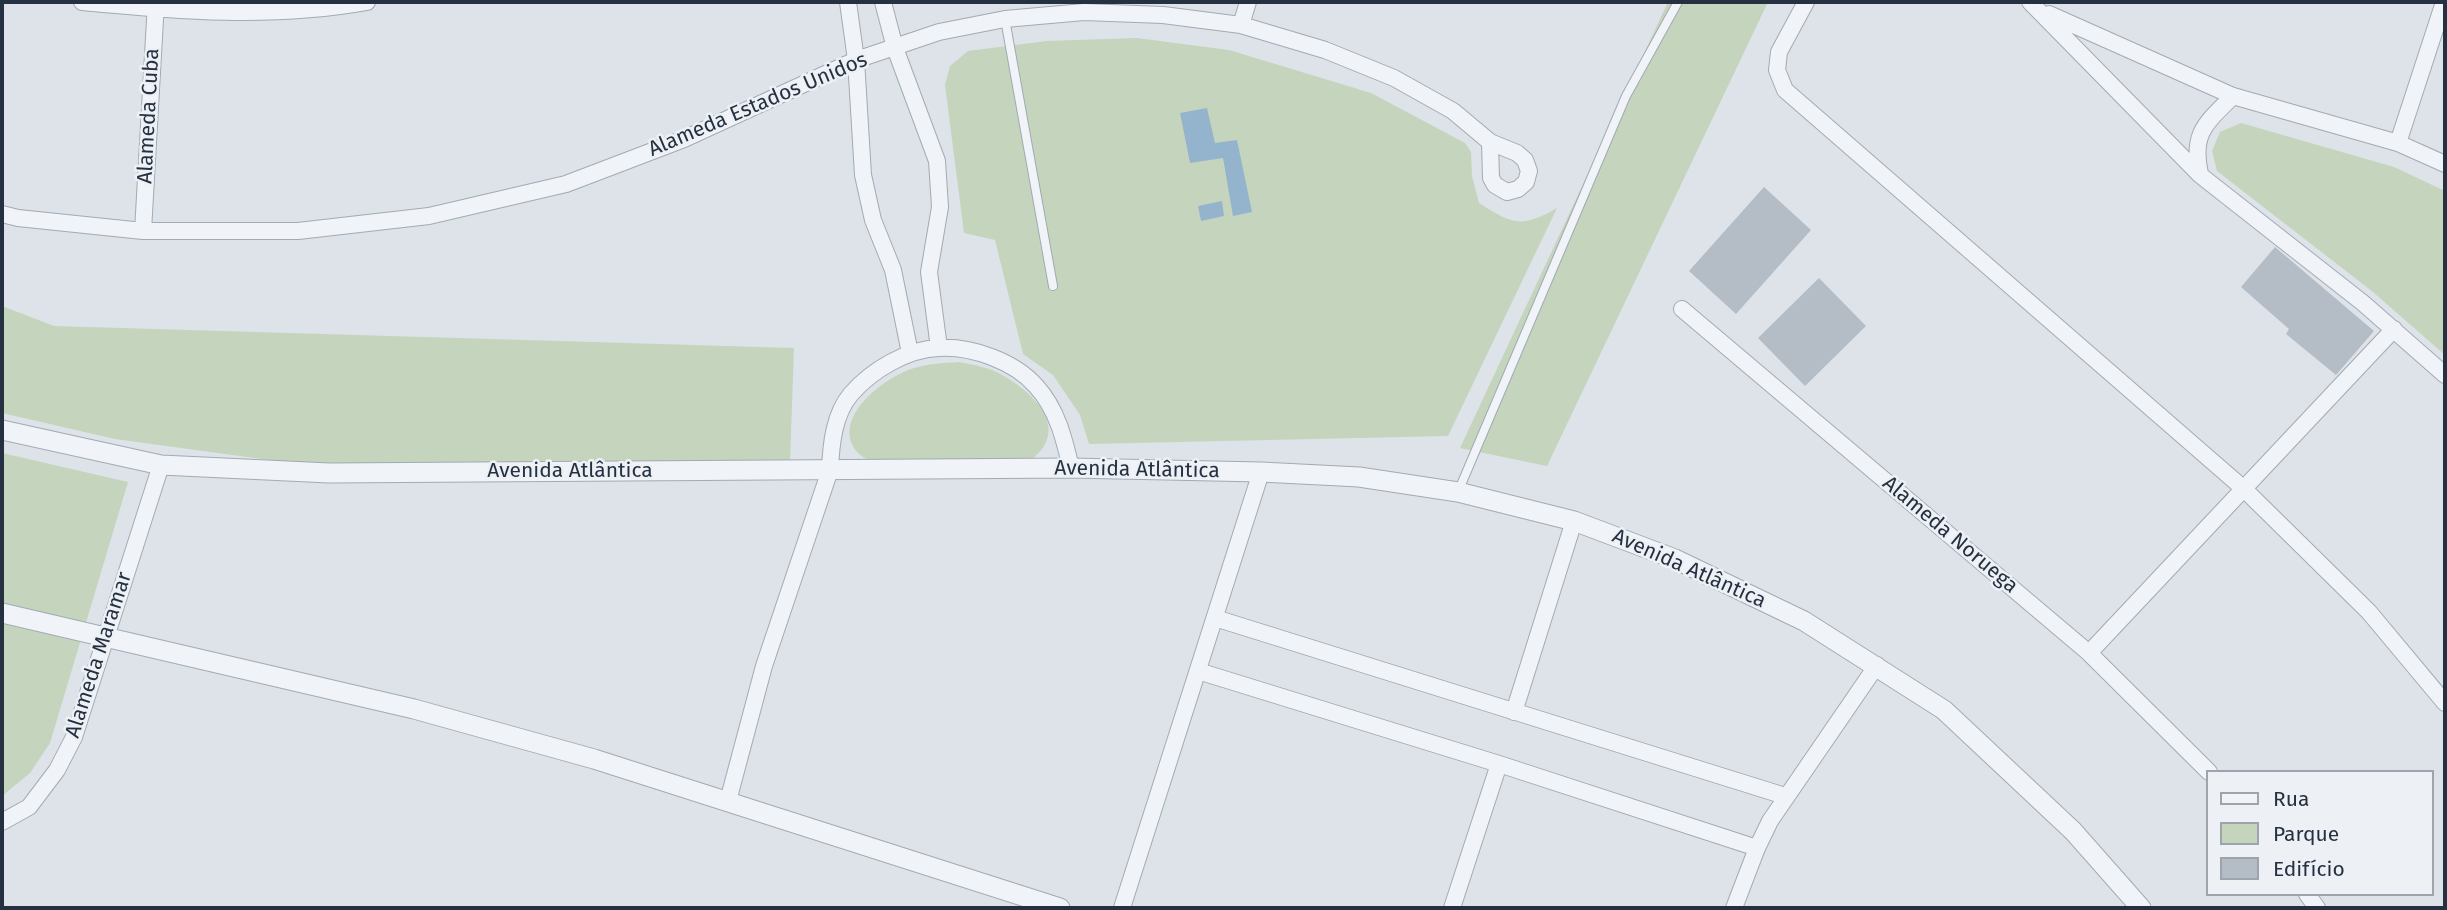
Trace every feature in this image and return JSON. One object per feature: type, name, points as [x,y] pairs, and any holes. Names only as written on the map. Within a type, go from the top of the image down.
[{"type":"street","points":[[82,2],[265,12],[367,2]]},
{"type":"street","points":[[848,2],[856,60],[863,174],[873,220],[893,270],[910,354]]},
{"type":"street","points":[[883,2],[895,48],[937,161],[940,207],[929,272],[939,348]]},
{"type":"street","points":[[1241,25],[1248,2]]},
{"type":"street","points":[[1806,2],[1779,52],[1777,70],[1785,90],[2244,489],[2369,611],[2445,703]]},
{"type":"street","points":[[2398,143],[2444,2]]},
{"type":"street","name":"Alameda Cuba","points":[[143,230],[155,5]]},
{"type":"street","points":[[2035,6],[2233,96],[2398,143],[2445,164]]},
{"type":"street","points":[[2035,6],[2200,174],[2394,329],[2445,375]]},
{"type":"street","name":"Alameda Estados Unidos","points":[[2,214],[18,218],[143,230],[298,231],[429,216],[566,184],[684,139],[856,60],[939,32],[1006,19],[1084,12],[1163,15],[1241,25],[1325,50],[1394,78],[1453,111],[1490,142]]},
{"type":"street","points":[[2200,174],[2195,154],[2200,132],[2233,96]]},
{"type":"street","name":"Alameda Noruega","points":[[1682,309],[2089,653],[2207,770]]},
{"type":"street","points":[[2089,653],[2394,329]]},
{"type":"street","points":[[728,801],[764,666],[830,470],[831,447],[837,419],[850,395],[876,371],[910,354],[939,348],[975,352],[1006,363],[1035,384],[1054,410],[1071,468]]},
{"type":"street","name":"Avenida Atlântica","points":[[2,430],[162,465],[329,473],[1071,468],[1359,477],[1458,492],[1574,521],[1675,559],[1804,621],[1877,665],[1944,710],[2073,831],[2141,908]]},
{"type":"street","name":"Alameda Maramar","points":[[2,822],[29,807],[57,770],[74,737],[162,465]]},
{"type":"street","points":[[1122,908],[1261,472]]},
{"type":"street","points":[[1514,712],[1574,521]]},
{"type":"street","points":[[2,613],[414,709],[594,759],[1060,908]]},
{"type":"street","points":[[1215,618],[1785,796]]},
{"type":"street","points":[[1734,908],[1757,848],[1785,796],[1877,665]]},
{"type":"street","points":[[1198,671],[1499,764],[1757,848]]},
{"type":"street","points":[[1452,908],[1499,764]]},
{"type":"lane","points":[[1458,492],[1626,96],[1678,2]]},
{"type":"lane","points":[[1006,19],[1053,286]]},
{"type":"green space","points":[[1668,2],[1768,2],[1547,466],[1460,448]]},
{"type":"green space","points":[[1137,38],[1229,50],[1371,93],[1465,143],[1471,152],[1472,176],[1479,203],[1509,220],[1518,221],[1535,219],[1557,208],[1448,436],[1089,444],[1080,415],[1053,375],[1023,354],[995,240],[964,233],[945,85],[950,66],[968,51],[1047,41]]},
{"type":"green space","points":[[2241,123],[2394,167],[2445,191],[2445,355],[2373,292],[2217,171],[2212,151],[2220,132]]},
{"type":"green space","points":[[2,306],[54,326],[794,348],[790,461],[306,465],[115,439],[2,413]]},
{"type":"green space","points":[[959,362],[997,372],[1014,382],[1036,401],[1044,412],[1048,436],[1043,448],[1031,460],[877,464],[858,453],[851,440],[850,427],[854,415],[874,391],[911,369]]},
{"type":"green space","points":[[2,453],[128,482],[50,743],[30,773],[2,796]]},
{"type":"water","points":[[1207,108],[1215,143],[1237,140],[1252,212],[1233,216],[1223,158],[1190,163],[1180,113]]},
{"type":"water","points":[[1222,201],[1224,216],[1201,221],[1198,206]]},
{"type":"building","points":[[1764,187],[1811,230],[1736,314],[1689,271]]},
{"type":"building","points":[[2275,247],[2374,331],[2336,375],[2286,334],[2289,329],[2241,287]]},
{"type":"building","points":[[1819,278],[1866,326],[1805,386],[1758,338]]}]
